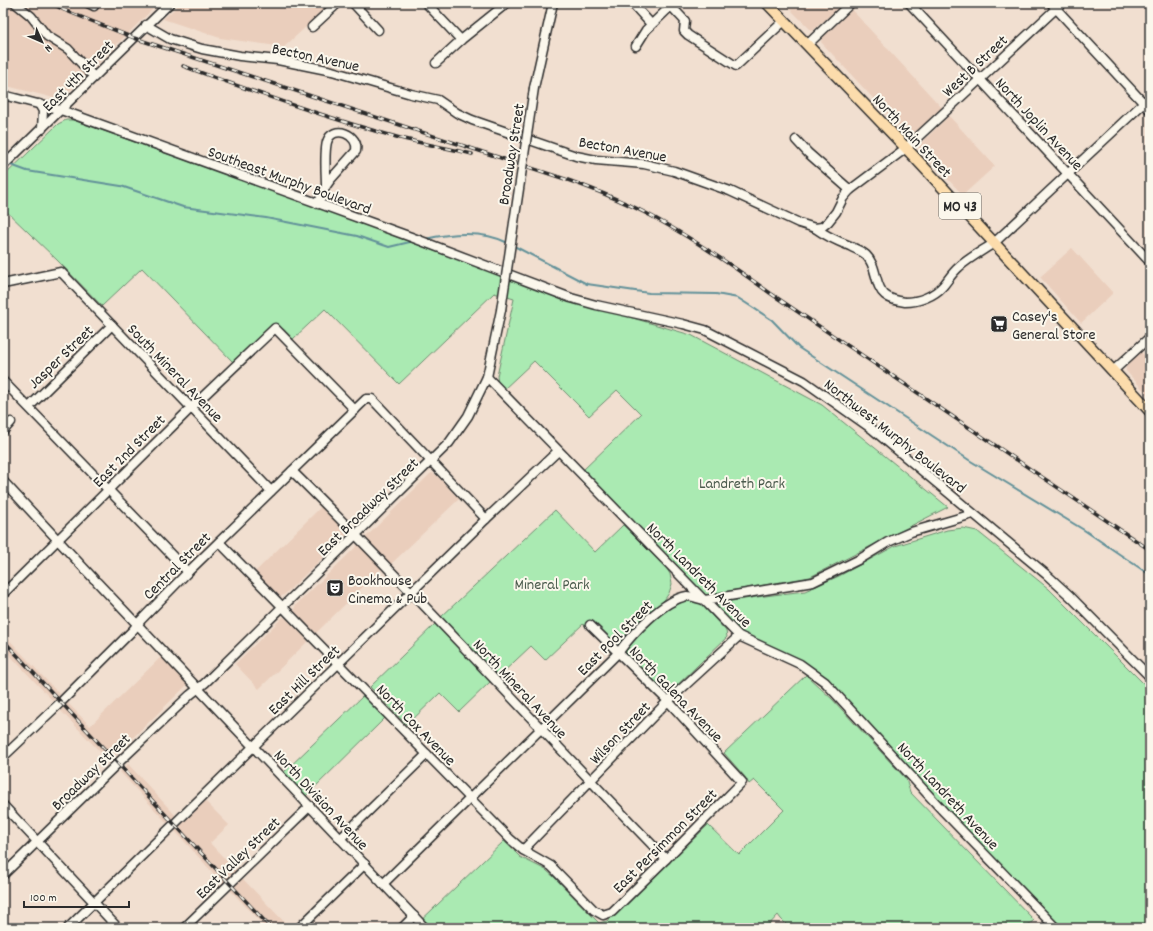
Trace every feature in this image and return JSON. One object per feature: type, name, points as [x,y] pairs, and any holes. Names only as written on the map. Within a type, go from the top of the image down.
[{"type":"main road","name":"North Main Street","points":[[768,3],[906,148],[1150,411]]},
{"type":"street","points":[[15,3],[32,16],[47,36],[68,49],[94,77]]},
{"type":"street","name":"East 4th Street","points":[[3,166],[170,3]]},
{"type":"street","points":[[312,27],[338,3]]},
{"type":"street","points":[[353,3],[378,30]]},
{"type":"street","points":[[426,3],[461,40]]},
{"type":"street","points":[[436,63],[461,40],[507,3]]},
{"type":"street","name":"Broadway Street","points":[[501,310],[534,88],[553,3]]},
{"type":"street","points":[[632,3],[651,24]]},
{"type":"street","points":[[807,45],[851,3]]},
{"type":"street","name":"North Joplin Avenue","points":[[909,3],[1150,262]]},
{"type":"street","points":[[636,46],[651,24],[672,4],[684,21],[684,31],[688,35],[736,66],[784,20]]},
{"type":"street","points":[[1056,5],[1150,110]]},
{"type":"street","name":"West B Street","points":[[906,148],[1056,5]]},
{"type":"street","name":"Becton Avenue","points":[[146,25],[170,39],[202,49],[240,56],[278,60],[332,71],[411,94],[438,100],[457,113],[472,120],[576,156],[596,160],[644,164],[674,172],[730,191],[799,223],[815,228],[825,236],[859,251],[866,256],[875,270],[878,285],[881,291],[893,300],[910,302],[926,298],[943,286],[954,272],[965,262],[994,243]]},
{"type":"street","name":"Southeast Murphy Boulevard","points":[[3,95],[61,110],[411,237],[530,283]]},
{"type":"street","points":[[994,243],[1150,97]]},
{"type":"street","points":[[39,104],[43,112],[42,129]]},
{"type":"street","points":[[318,204],[326,186],[356,151],[356,142],[342,132],[336,131],[332,134],[328,141],[326,186]]},
{"type":"street","points":[[796,140],[808,153],[850,190]]},
{"type":"street","points":[[815,228],[822,227],[831,219],[843,198],[850,190],[906,148]]},
{"type":"street","name":"South Mineral Avenue","points":[[3,284],[61,272],[271,491]]},
{"type":"street","name":"Northwest Murphy Boulevard","points":[[530,283],[571,298],[596,305],[705,330],[804,381],[872,429],[1047,575],[1070,596],[1150,677]]},
{"type":"street","name":"East Broadway Street","points":[[198,688],[432,462],[449,443],[462,426],[474,406],[487,377],[501,310]]},
{"type":"street","name":"Jasper Street","points":[[29,407],[112,325]]},
{"type":"street","name":"East 2nd Street","points":[[3,594],[191,408],[275,328],[355,410]]},
{"type":"street","points":[[1113,371],[1150,337]]},
{"type":"street","name":"North Landreth Avenue","points":[[487,377],[739,636],[800,664],[825,682],[944,812],[1054,927]]},
{"type":"street","points":[[3,381],[188,572]]},
{"type":"street","name":"Central Street","points":[[3,757],[134,630],[137,625],[188,572],[366,399],[372,399],[432,462]]},
{"type":"street","points":[[3,431],[11,422]]},
{"type":"street","name":"East Hill Street","points":[[68,928],[486,519],[558,451]]},
{"type":"street","points":[[432,462],[486,519]]},
{"type":"street","points":[[292,471],[356,536]]},
{"type":"street","name":"North Division Avenue","points":[[3,480],[137,625],[425,928]]},
{"type":"street","name":"East Pool Street","points":[[383,884],[618,653],[629,637],[670,602],[688,596],[705,600],[813,582],[860,559],[888,542],[911,532],[974,514]]},
{"type":"street","name":"North Mineral Avenue","points":[[356,536],[666,859]]},
{"type":"street","name":"North Cox Avenue","points":[[219,542],[510,839],[523,850],[551,866],[594,910],[603,915]]},
{"type":"street","name":"North Galena Avenue","points":[[590,625],[668,701],[742,782]]},
{"type":"street","name":"Wilson Street","points":[[523,850],[591,782],[668,701],[739,636]]},
{"type":"street","name":"Broadway Street","points":[[3,875],[118,763],[198,688]]},
{"type":"street","points":[[340,839],[427,754]]},
{"type":"street","name":"East Persimmon Street","points":[[603,915],[612,912],[742,782]]},
{"type":"street","points":[[3,805],[118,928]]},
{"type":"street","name":"East Valley Street","points":[[184,928],[310,806]]},
{"type":"street","points":[[299,928],[365,864]]},
{"type":"street","points":[[402,928],[414,916]]},
{"type":"shaded area","points":[[11,3],[159,3],[65,95],[58,99],[3,85],[3,10]]},
{"type":"shaded area","points":[[181,3],[332,3],[284,47],[220,38],[163,19]]},
{"type":"shaded area","points":[[784,3],[844,3],[812,31]]},
{"type":"shaded area","points":[[852,10],[942,108],[910,137],[821,42],[822,38]]},
{"type":"shaded area","points":[[949,116],[995,166],[963,195],[919,149],[918,146]]},
{"type":"shaded area","points":[[1072,248],[1113,293],[1081,323],[1040,277]]},
{"type":"shaded area","points":[[1141,352],[1150,362],[1150,397],[1126,371],[1126,366]]},
{"type":"shaded area","points":[[432,473],[436,475],[459,499],[390,565],[367,541],[366,537]]},
{"type":"shaded area","points":[[322,506],[346,531],[347,534],[284,595],[280,597],[255,572]]},
{"type":"shaded area","points":[[358,545],[361,546],[382,568],[316,633],[294,611],[295,606]]},
{"type":"shaded area","points":[[283,617],[287,619],[308,641],[259,689],[235,664]]},
{"type":"shaded area","points":[[3,633],[60,695],[53,701],[3,648]]},
{"type":"shaded area","points":[[163,655],[189,683],[109,761],[60,710],[68,703],[90,726]]},
{"type":"shaded area","points":[[128,764],[177,817],[168,824],[120,772]]},
{"type":"shaded area","points":[[205,801],[229,825],[210,843],[237,872],[224,885],[175,831]]},
{"type":"shaded area","points":[[242,878],[290,928],[266,928],[230,890]]},
{"type":"green space","name":"Landreth Park","points":[[66,120],[73,120],[325,210],[547,293],[691,335],[822,405],[948,507],[810,577],[706,595],[581,472],[641,414],[617,390],[589,416],[534,361],[503,390],[498,384],[497,376],[514,299],[494,293],[399,384],[325,309],[293,339],[280,327],[273,326],[269,328],[233,362],[142,268],[102,306],[3,208],[3,177],[58,124]]},
{"type":"green space","name":"Mineral Park","points":[[555,510],[595,552],[623,525],[667,569],[670,574],[672,584],[669,593],[612,654],[583,624],[545,660],[531,646],[498,677],[441,617]]},
{"type":"green space","points":[[963,528],[977,531],[1049,589],[1150,690],[1150,928],[1059,928],[842,703],[797,666],[754,645],[714,610],[719,603],[805,591],[839,576],[895,546],[947,530]]},
{"type":"green space","points":[[686,601],[701,604],[726,631],[727,637],[668,694],[627,656],[626,651],[632,641],[656,618],[671,607]]},
{"type":"green space","points":[[436,623],[491,681],[459,712],[440,693],[407,725],[370,687]]},
{"type":"green space","points":[[806,675],[832,699],[906,779],[910,792],[1034,920],[1025,928],[790,928],[778,915],[766,928],[413,928],[504,841],[520,857],[546,870],[599,923],[607,921],[616,914],[708,825],[739,855],[784,810],[754,780],[749,784],[745,777],[724,753]]},
{"type":"green space","points":[[363,696],[385,718],[306,796],[284,772]]},
{"type":"waterway","points":[[8,164],[27,171],[121,186],[183,207],[266,218],[357,236],[389,247],[414,241]]},
{"type":"waterway","points":[[425,239],[446,235],[478,234],[508,243]]},
{"type":"waterway","points":[[514,246],[587,284],[649,293],[716,294],[738,298],[772,320],[799,348],[969,460],[1084,530],[1150,575]]},
{"type":"railway","points":[[51,3],[64,10],[134,38],[565,179],[588,187],[644,212],[670,226],[714,254],[1150,550]]},
{"type":"railway","points":[[183,66],[345,122],[400,138],[472,154]]},
{"type":"railway","points":[[3,640],[271,928]]},
{"type":"place","name":"Casey's General Store","points":[[999,324]]},
{"type":"place","name":"Bookhouse Cinema & Pub","points":[[335,588]]}]
